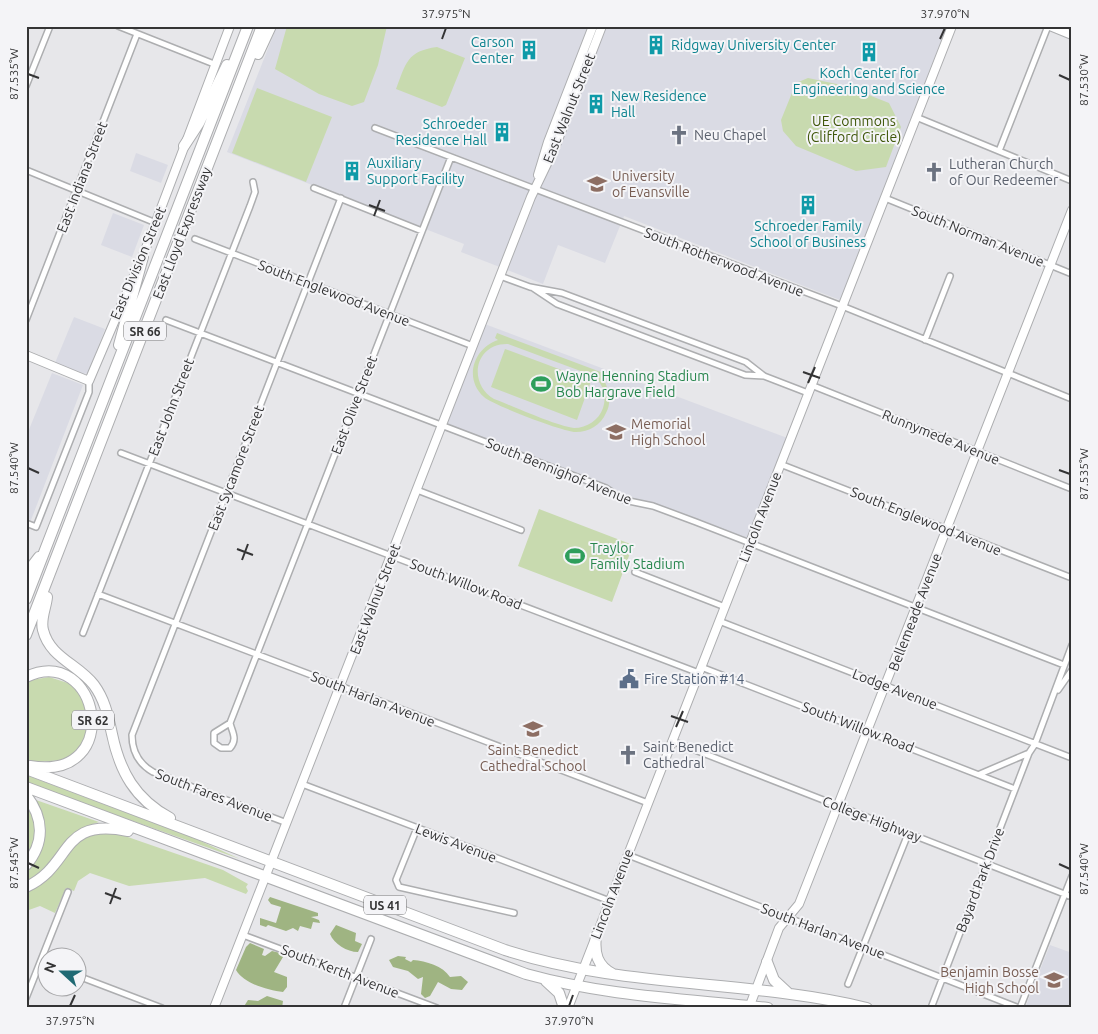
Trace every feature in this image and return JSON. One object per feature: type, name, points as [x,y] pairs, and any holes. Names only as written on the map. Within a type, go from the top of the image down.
[{"type":"highway","name":"East Lloyd Expressway","points":[[26,635],[262,26]]},
{"type":"highway","points":[[231,106],[271,26]]},
{"type":"highway","name":"East Lloyd Expressway","points":[[26,599],[247,28]]},
{"type":"highway","points":[[184,146],[198,123],[223,71],[247,28]]},
{"type":"highway","points":[[115,370],[120,337],[143,257]]},
{"type":"highway","name":"SR 66","points":[[26,574],[46,548]]},
{"type":"highway","points":[[50,575],[42,630],[50,646],[58,656],[85,675],[101,696],[119,763],[128,782],[156,810],[222,843]]},
{"type":"highway","name":"SR 62","points":[[26,677],[39,672],[52,672],[73,681],[87,696],[93,722],[86,746],[70,762],[49,768],[26,767]]},
{"type":"highway","name":"US 41","points":[[26,767],[505,950],[582,971],[788,993],[867,1008]]},
{"type":"highway","name":"US 41","points":[[26,787],[484,960],[543,979],[576,986],[768,1008]]},
{"type":"highway","points":[[26,795],[36,810],[41,834],[36,852],[26,865]]},
{"type":"highway","points":[[26,887],[48,871],[72,841],[85,831],[106,827],[162,838]]},
{"type":"highway","points":[[596,936],[596,951],[600,963],[606,970],[619,976]]},
{"type":"highway","points":[[767,962],[774,980],[788,993]]},
{"type":"highway","points":[[543,979],[559,993],[566,1008]]},
{"type":"highway","points":[[710,1002],[721,1008]]},
{"type":"street","points":[[26,86],[50,26]]},
{"type":"street","points":[[118,26],[214,64]]},
{"type":"street","name":"East Division Street","points":[[26,523],[36,527],[89,392],[89,381],[112,324],[143,257],[214,64],[230,26]]},
{"type":"street","name":"East Walnut Street","points":[[534,189],[543,154],[592,26]]},
{"type":"street","name":"East Walnut Street","points":[[214,1008],[534,189],[556,145],[602,26]]},
{"type":"street","name":"Lincoln Avenue","points":[[566,1008],[610,901],[952,26]]},
{"type":"street","points":[[999,151],[1049,26],[1072,35]]},
{"type":"street","name":"East Indiana Street","points":[[26,320],[137,34]]},
{"type":"street","points":[[916,117],[1072,181]]},
{"type":"street","name":"South Rotherwood Avenue","points":[[375,128],[842,306],[1072,399]]},
{"type":"street","name":"East Olive Street","points":[[230,722],[451,157]]},
{"type":"street","points":[[26,170],[156,223]]},
{"type":"street","name":"East John Street","points":[[83,633],[255,192],[253,182]]},
{"type":"street","points":[[314,188],[422,230]]},
{"type":"street","name":"East Sycamore Street","points":[[132,737],[134,725],[341,198]]},
{"type":"street","name":"South Norman Avenue","points":[[885,198],[1072,274]]},
{"type":"street","name":"Bellemeade Avenue","points":[[749,1007],[779,928],[799,904],[1072,210]]},
{"type":"street","name":"South Englewood Avenue","points":[[195,239],[473,346]]},
{"type":"street","name":"Runnymede Avenue","points":[[500,276],[530,286],[562,293],[746,362],[764,376]]},
{"type":"street","points":[[925,340],[950,276]]},
{"type":"street","name":"Runnymede Avenue","points":[[530,286],[557,304],[745,374],[764,376],[810,389],[977,451],[1072,489]]},
{"type":"street","name":"South Bennighof Avenue","points":[[166,320],[606,488],[624,500],[653,506],[750,542],[1064,665]]},
{"type":"street","points":[[26,355],[89,381]]},
{"type":"street","name":"South Willow Road","points":[[121,453],[391,556],[868,731],[1015,789]]},
{"type":"street","name":"South Englewood Avenue","points":[[780,464],[1072,578]]},
{"type":"street","points":[[417,490],[521,530]]},
{"type":"street","points":[[635,572],[725,607]]},
{"type":"street","name":"South Harlan Avenue","points":[[98,594],[648,804]]},
{"type":"street","name":"Lodge Avenue","points":[[719,621],[1072,758]]},
{"type":"street","points":[[1035,744],[1072,645]]},
{"type":"street","points":[[1054,694],[1072,670]]},
{"type":"street","points":[[230,722],[234,735],[234,744],[230,748],[221,748],[214,743],[213,736],[217,729],[230,722]]},
{"type":"street","name":"South Fares Avenue","points":[[132,737],[137,757],[154,772],[287,823]]},
{"type":"street","name":"College Highway","points":[[672,741],[1072,897]]},
{"type":"street","name":"Bayard Park Drive","points":[[931,1008],[1029,753],[1035,744]]},
{"type":"street","points":[[980,774],[1029,753]]},
{"type":"street","name":"Lewis Avenue","points":[[302,784],[610,901]]},
{"type":"street","points":[[417,828],[396,880],[397,885],[404,890],[514,913]]},
{"type":"street","points":[[848,984],[908,834]]},
{"type":"street","name":"South Harlan Avenue","points":[[628,855],[1019,1008]]},
{"type":"street","points":[[1019,1008],[1072,876]]},
{"type":"street","points":[[47,946],[68,892]]},
{"type":"street","name":"South Kerth Avenue","points":[[243,935],[437,1008]]},
{"type":"street","points":[[344,1008],[371,940]]},
{"type":"street","points":[[26,998],[38,968]]},
{"type":"street","points":[[88,980],[162,1008]]},
{"type":"shaded area","name":"University of Evansville","points":[[277,26],[947,26],[840,300],[624,216],[605,263],[558,245],[543,284],[461,252],[464,244],[227,152]]},
{"type":"shaded area","points":[[136,153],[168,165],[161,183],[130,171]]},
{"type":"shaded area","points":[[113,213],[144,225],[132,257],[101,245]]},
{"type":"shaded area","points":[[74,317],[105,329],[88,373],[84,374],[55,363]]},
{"type":"shaded area","name":"Memorial High School","points":[[482,323],[790,439],[750,543],[442,425]]},
{"type":"shaded area","points":[[52,373],[83,385],[31,520],[26,519],[26,437]]},
{"type":"shaded area","name":"Benjamin Bosse High School","points":[[1050,945],[1072,953],[1072,1008],[1025,1008]]},
{"type":"green space","points":[[287,26],[387,26],[378,65],[364,102],[352,106],[319,94],[275,69]]},
{"type":"green space","points":[[437,47],[465,58],[446,105],[442,107],[396,89],[405,65],[413,55]]},
{"type":"green space","name":"UE Commons (Clifford Circle)","points":[[808,78],[846,86],[889,103],[901,127],[886,167],[856,171],[796,146],[783,131],[781,120],[796,83]]},
{"type":"green space","points":[[257,88],[332,117],[306,182],[232,153]]},
{"type":"green space","points":[[497,333],[606,374],[604,380],[608,392],[609,405],[601,421],[585,431],[569,431],[514,412],[484,397],[474,381],[474,364],[483,350],[498,340],[495,338]],"holes":[[[508,344],[594,376],[600,383],[603,391],[605,399],[603,408],[599,416],[592,422],[583,427],[574,428],[546,420],[494,399],[485,392],[480,384],[478,365],[488,350],[497,345]]]},
{"type":"green space","name":"Wayne Henning Stadium Bob Hargrave Field","points":[[505,349],[591,381],[577,420],[491,387]]},
{"type":"green space","name":"Traylor Family Stadium","points":[[539,509],[633,545],[612,602],[518,566]]},
{"type":"green space","points":[[49,677],[71,684],[86,703],[89,728],[78,750],[65,760],[34,762],[26,759],[26,681]]},
{"type":"green space","points":[[26,775],[194,838],[240,859],[26,783]]},
{"type":"green space","points":[[36,800],[99,822],[85,827],[75,834],[46,868],[26,882],[26,872],[40,852],[45,837],[45,822]]},
{"type":"green space","points":[[26,804],[35,824],[35,838],[26,859]]},
{"type":"green space","points":[[100,831],[122,835],[223,870],[248,884],[246,887],[248,891],[246,894],[205,878],[129,886],[90,873],[78,881],[74,891],[66,888],[55,913],[40,906],[26,911],[26,891],[36,887],[53,872],[81,838]]},
{"type":"green space","points":[[270,897],[318,913],[318,916],[311,917],[319,920],[320,923],[313,922],[311,929],[300,926],[298,931],[293,928],[286,931],[268,925],[266,927],[260,925],[260,918],[276,923],[281,907],[271,904],[268,900]]},
{"type":"green space","points":[[336,925],[356,933],[355,941],[362,944],[358,952],[345,949],[335,941],[330,934]]},
{"type":"green space","points":[[250,943],[264,949],[262,955],[265,956],[272,951],[280,953],[283,957],[274,972],[287,977],[287,987],[283,992],[250,983],[236,970],[246,947]]},
{"type":"green space","points":[[398,956],[406,957],[405,959],[411,962],[413,960],[429,963],[443,970],[450,977],[461,976],[468,982],[462,990],[451,989],[438,982],[430,996],[425,998],[421,994],[423,977],[418,979],[408,971],[393,967],[389,960]]},
{"type":"green space","points":[[267,996],[283,1001],[282,1008],[243,1008],[248,1000],[258,1001]]},
{"type":"place","name":"Ridgway University Center","points":[[656,45]]},
{"type":"place","name":"Carson Center","points":[[529,50]]},
{"type":"place","name":"Koch Center for Engineering and Science","points":[[869,52]]},
{"type":"place","name":"New Residence Hall","points":[[596,104]]},
{"type":"place","name":"Schroeder Residence Hall","points":[[502,132]]},
{"type":"place","name":"Neu Chapel","points":[[679,135]]},
{"type":"place","name":"Auxiliary Support Facility","points":[[352,171]]},
{"type":"place","name":"Lutheran Church of Our Redeemer","points":[[934,172]]},
{"type":"place","name":"University of Evansville","points":[[597,184]]},
{"type":"place","name":"Schroeder Family School of Business","points":[[808,205]]},
{"type":"place","name":"Wayne Henning Stadium Bob Hargrave Field","points":[[541,384]]},
{"type":"place","name":"Memorial High School","points":[[616,432]]},
{"type":"place","name":"Traylor Family Stadium","points":[[575,556]]},
{"type":"place","name":"Fire Station #14","points":[[629,679]]},
{"type":"place","name":"Saint Benedict Cathedral School","points":[[533,729]]},
{"type":"place","name":"Saint Benedict Cathedral","points":[[628,755]]},
{"type":"place","name":"Benjamin Bosse High School","points":[[1054,980]]}]
